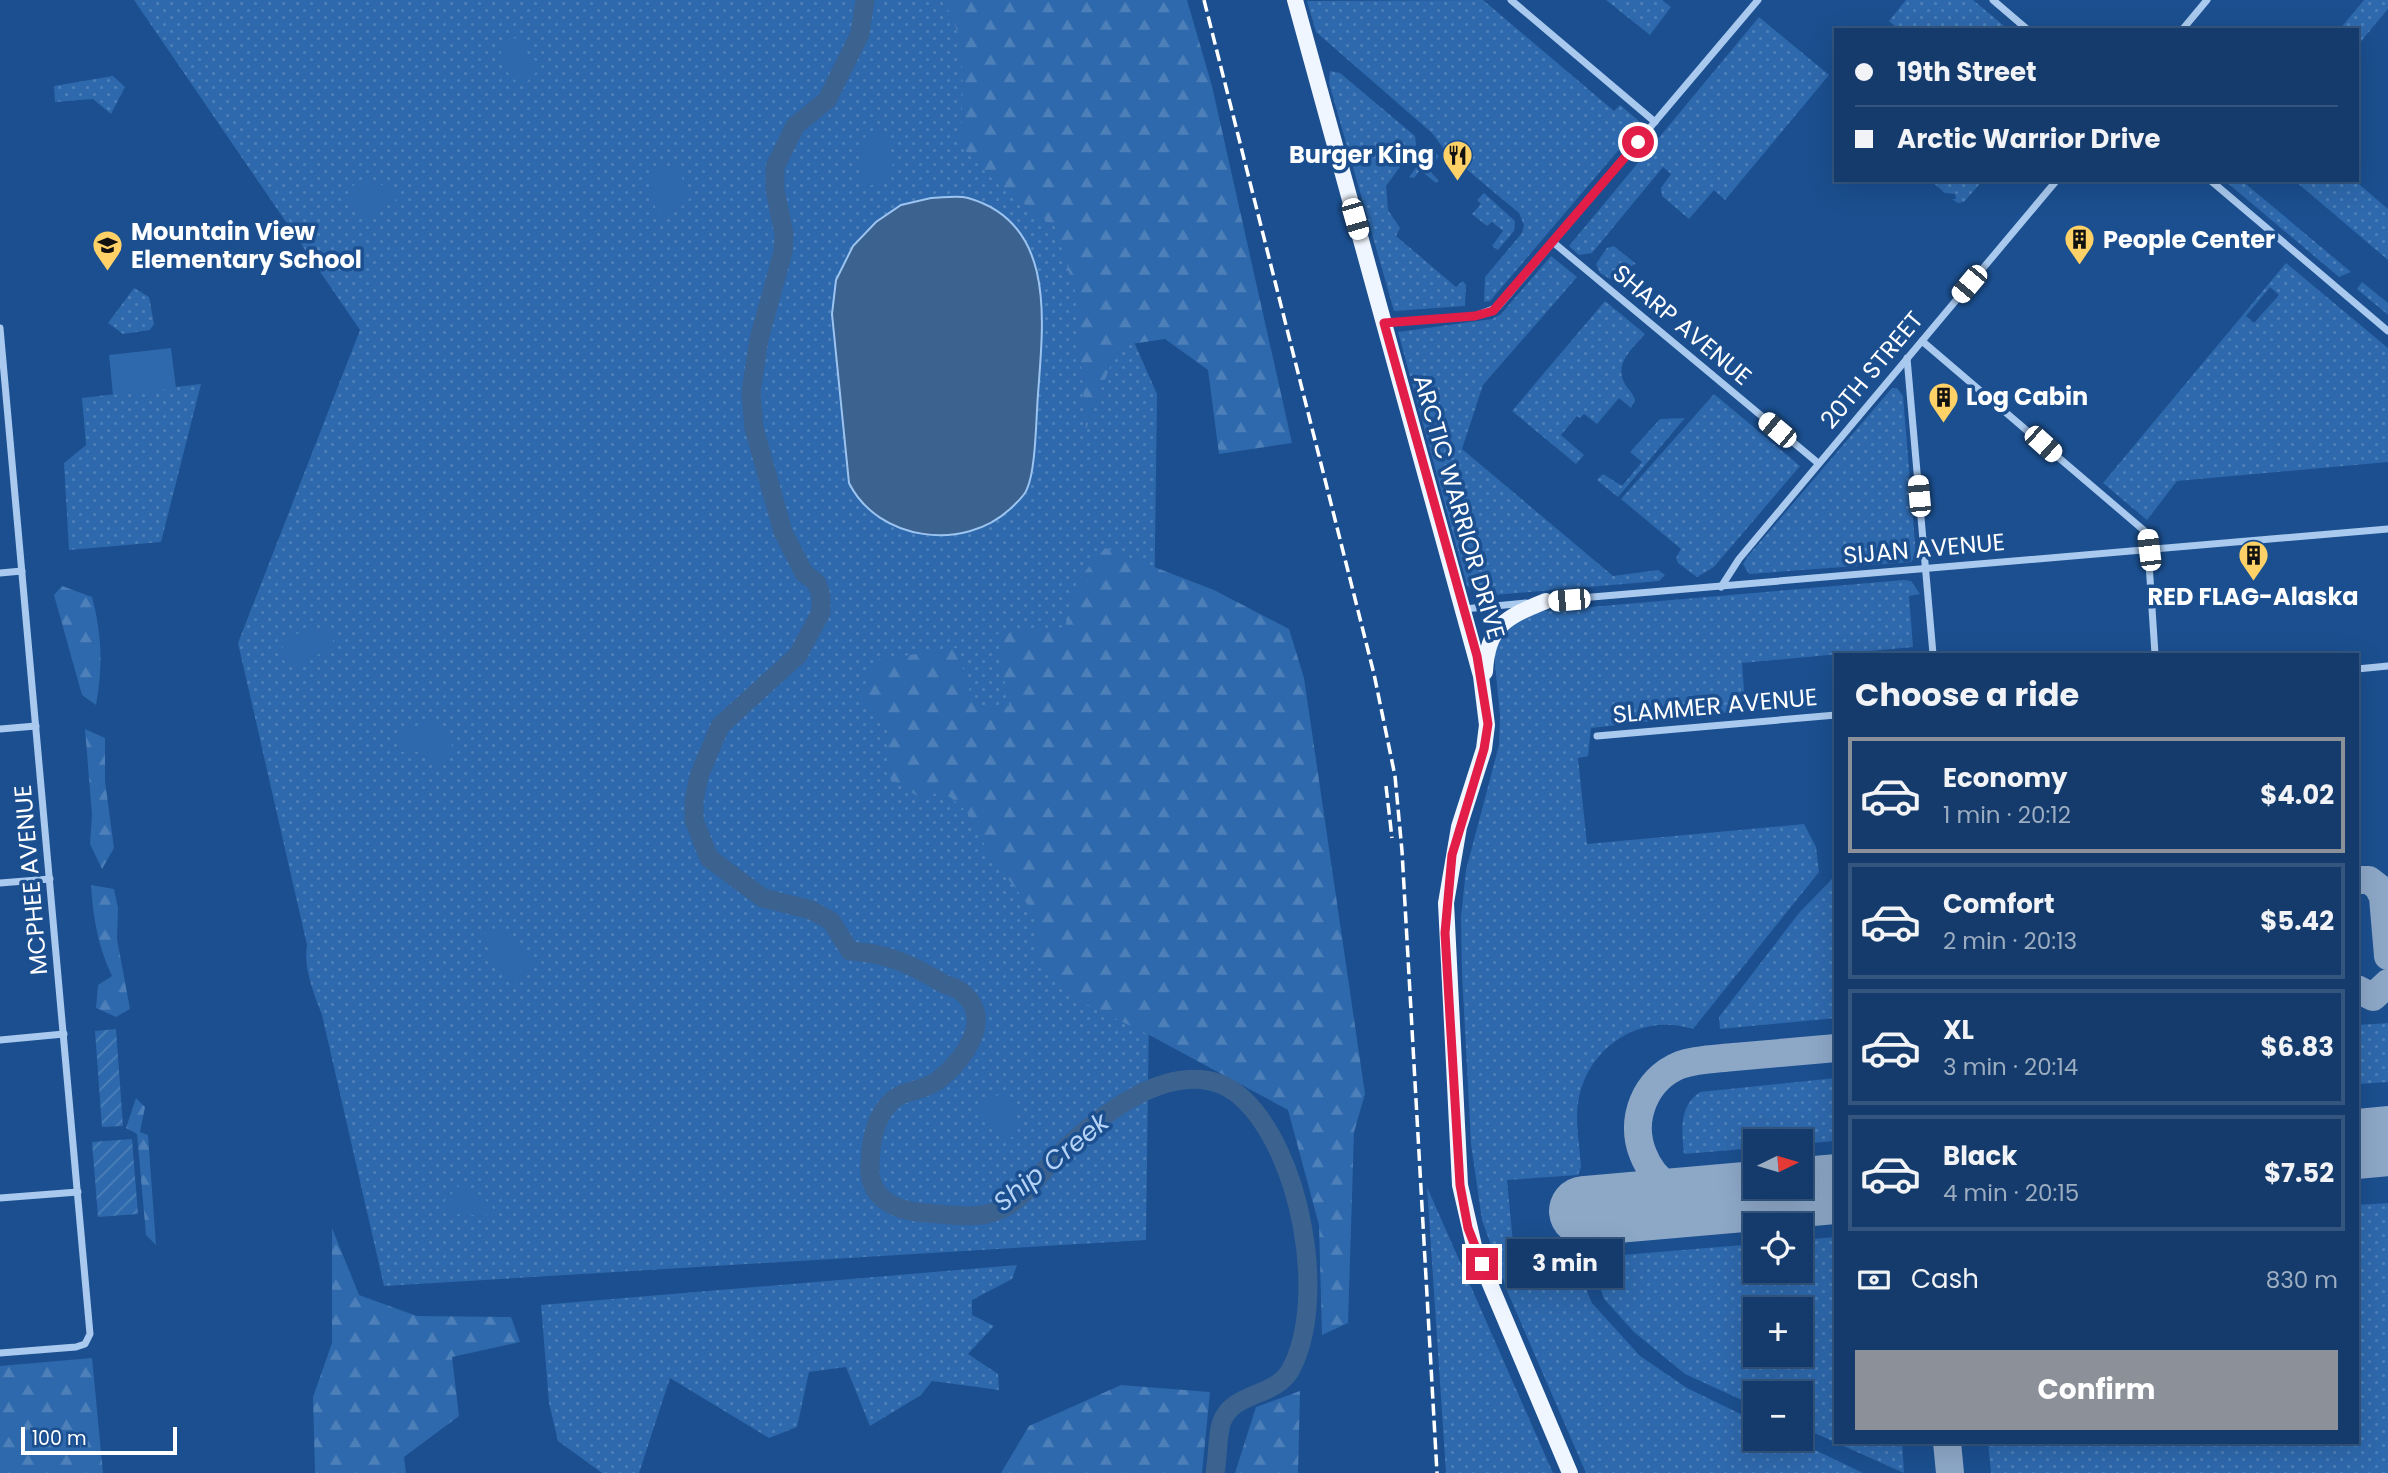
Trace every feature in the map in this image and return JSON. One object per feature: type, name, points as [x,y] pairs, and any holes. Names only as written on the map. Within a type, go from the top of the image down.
[{"type":"main road","name":"ARCTIC WARRIOR DRIVE","points":[[1295,0],[1464,610],[1484,692],[1488,724],[1484,749],[1459,827],[1446,903],[1445,933],[1460,1185],[1474,1246],[1570,1473]]},
{"type":"main road","points":[[1484,692],[1489,641],[1500,625],[1513,614],[1546,601]]},
{"type":"street","points":[[1511,0],[1655,122]]},
{"type":"street","points":[[1384,323],[1475,316],[1493,311],[1554,243],[1757,0]]},
{"type":"street","points":[[1993,0],[2026,28]]},
{"type":"street","points":[[2184,28],[2207,0]]},
{"type":"street","name":"20TH STREET","points":[[1721,587],[1739,559],[2055,182]]},
{"type":"street","points":[[2212,182],[2388,331]]},
{"type":"street","name":"SHARP AVENUE","points":[[1554,243],[1818,464]]},
{"type":"street","name":"MCPHEE AVENUE","points":[[0,328],[4,413],[22,571],[90,1334],[85,1344],[0,1353]]},
{"type":"street","points":[[1922,341],[2139,523],[2147,533],[2155,653]]},
{"type":"street","points":[[1908,358],[1933,653]]},
{"type":"street","name":"SIJAN AVENUE","points":[[1464,610],[1926,567],[2388,529]]},
{"type":"street","points":[[0,573],[22,571]]},
{"type":"street","points":[[2359,669],[2388,666]]},
{"type":"street","name":"SLAMMER AVENUE","points":[[1597,736],[1834,715]]},
{"type":"street","points":[[0,729],[36,726]]},
{"type":"street","points":[[0,883],[50,879]]},
{"type":"street","points":[[0,1040],[64,1034]]},
{"type":"street","points":[[0,1198],[78,1192]]},
{"type":"green space","points":[[134,0],[983,0],[1157,394],[1146,1240],[384,1286],[322,1015],[308,972],[307,945],[238,643],[360,330]]},
{"type":"green space","points":[[940,0],[1187,0],[1212,86],[1292,443],[1219,454],[1208,370],[1165,339],[1118,346],[1086,429],[1076,294],[1055,227],[995,182],[961,146],[963,90],[960,48],[950,13]]},
{"type":"green space","points":[[1483,0],[1614,111],[1620,105],[1639,121],[1639,126],[1490,301],[1484,302],[1485,277],[1522,233],[1524,225],[1519,213],[1447,153],[1432,133],[1316,32],[1307,1]]},
{"type":"green space","points":[[1606,0],[1662,0],[1671,7],[1650,35]]},
{"type":"green space","points":[[1906,0],[1973,0],[2007,28],[1897,28],[1889,21]]},
{"type":"green space","points":[[2364,0],[2388,0],[2388,9],[2359,44],[2359,28],[2341,28]]},
{"type":"green space","points":[[1759,17],[1829,75],[1725,200],[1714,190],[1689,219],[1662,196],[1661,188],[1671,174],[1663,167],[1592,253],[1579,255],[1569,246]]},
{"type":"green space","points":[[509,36],[523,42],[528,54],[542,66],[524,85],[508,73],[501,55],[501,41]]},
{"type":"green space","points":[[1330,71],[1340,73],[1415,136],[1416,145],[1386,186],[1388,210],[1400,228],[1396,236],[1456,287],[1463,281],[1466,285],[1465,306],[1394,311],[1329,83]]},
{"type":"green space","points":[[113,76],[125,87],[111,114],[93,99],[55,102],[54,86]]},
{"type":"green space","points":[[875,130],[888,139],[893,164],[875,184],[860,186],[863,144],[867,133]]},
{"type":"green space","points":[[1430,149],[1439,156],[1429,170],[1439,181],[1436,183],[1420,170],[1414,178],[1409,177]]},
{"type":"green space","points":[[661,166],[678,170],[690,195],[688,201],[669,217],[658,212],[654,201],[652,174]]},
{"type":"green space","points":[[360,181],[391,187],[397,199],[373,216],[361,215],[349,199],[350,188]]},
{"type":"green space","points":[[1932,182],[1981,182],[1964,202],[1958,203],[1952,199],[1956,199],[1955,194],[1945,193]]},
{"type":"green space","points":[[2226,182],[2243,182],[2351,272],[2339,277]]},
{"type":"green space","points":[[2296,182],[2356,182],[2388,209],[2388,260]]},
{"type":"green space","points":[[1484,193],[1515,221],[1514,231],[1498,250],[1492,246],[1503,231],[1492,222],[1487,226],[1472,214],[1481,204],[1477,200]]},
{"type":"green space","points":[[1614,246],[1636,264],[1621,270],[1625,281],[1617,283],[1600,273],[1596,264],[1607,248]]},
{"type":"green space","points":[[1551,256],[1577,277],[1483,385],[1462,449],[1613,576],[1658,570],[1665,575],[1659,581],[1494,595],[1472,590],[1467,585],[1398,332],[1492,319],[1501,314]]},
{"type":"green space","points":[[2286,263],[2388,348],[2388,462],[2177,481],[2147,520],[2103,483]],"holes":[[[2270,287],[2279,295],[2254,323],[2246,316]]]},
{"type":"green space","points":[[2362,282],[2388,303],[2388,315],[2357,289]]},
{"type":"green space","points":[[134,288],[149,297],[154,324],[150,330],[123,334],[108,323]]},
{"type":"green space","points":[[1605,301],[1645,334],[1627,355],[1621,373],[1635,400],[1631,408],[1619,398],[1597,424],[1584,414],[1580,418],[1577,416],[1561,435],[1584,455],[1576,464],[1512,411]]},
{"type":"green space","points":[[171,348],[176,388],[113,395],[109,355]]},
{"type":"green space","points":[[201,384],[161,542],[69,550],[64,463],[86,445],[82,398]]},
{"type":"green space","points":[[1892,388],[1897,388],[1903,396],[1916,555],[1911,562],[1749,574],[1743,564],[1748,556]]},
{"type":"green space","points":[[1714,394],[1800,466],[1714,567],[1697,577],[1678,563],[1676,558],[1681,549],[1621,499]]},
{"type":"green space","points":[[1685,418],[1618,497],[1597,480],[1603,474],[1622,486],[1642,462],[1630,452],[1660,419]]},
{"type":"green space","points":[[1105,548],[1214,590],[1289,629],[1304,678],[1365,1094],[1354,1132],[1348,1323],[1322,1335],[1319,1225],[1288,1110],[1080,1001],[1029,958],[1028,953],[1039,948],[1034,913],[990,855],[966,811],[950,797],[938,793],[919,797],[887,777],[887,729],[860,696],[876,660],[957,648],[974,706],[1009,706],[997,634],[1065,627],[1077,581]]},
{"type":"green space","points":[[1904,580],[1911,581],[1920,594],[1909,596],[1913,647],[1742,663],[1745,704],[1793,700],[1793,705],[1591,728],[1588,756],[1578,758],[1587,844],[1804,824],[1816,847],[1819,872],[1693,1029],[1673,1025],[1636,1030],[1604,1050],[1592,1065],[1583,1083],[1578,1103],[1577,1127],[1581,1167],[1578,1175],[1507,1180],[1514,1253],[1583,1249],[1587,1292],[1592,1303],[1640,1356],[1687,1388],[1743,1415],[1743,1451],[1813,1449],[1863,1473],[1586,1473],[1508,1293],[1482,1220],[1471,1144],[1461,917],[1466,870],[1499,745],[1500,716],[1494,653],[1507,625],[1532,612]]},
{"type":"green space","points":[[62,586],[92,597],[100,651],[96,705],[82,695],[54,595]]},
{"type":"green space","points":[[322,627],[334,637],[331,647],[295,668],[285,663],[282,651],[285,637]]},
{"type":"green space","points":[[425,721],[440,728],[450,740],[453,751],[444,761],[432,762],[419,752],[402,752],[396,748],[401,735]]},
{"type":"green space","points":[[85,729],[105,738],[105,781],[114,848],[102,869],[90,844],[92,815]]},
{"type":"green space","points":[[1834,877],[1834,1018],[1720,1029],[1719,1017],[1799,913]]},
{"type":"green space","points":[[91,885],[114,889],[118,908],[117,939],[130,1009],[116,1017],[96,1008],[98,985],[112,976],[97,932]]},
{"type":"green space","points":[[490,928],[504,931],[533,964],[530,972],[514,978],[500,967],[485,941],[484,936]]},
{"type":"green space","points":[[2388,1023],[2388,1082],[2359,1084],[2359,1025]]},
{"type":"green space","points":[[116,1029],[123,1126],[102,1127],[95,1031]]},
{"type":"green space","points":[[1834,1078],[1834,1141],[1813,1143],[1813,1129],[1743,1129],[1743,1149],[1684,1154],[1683,1120],[1693,1098],[1700,1092]]},
{"type":"green space","points":[[1002,1094],[1011,1097],[1014,1103],[1018,1133],[1009,1139],[1000,1137],[978,1111],[984,1100]]},
{"type":"green space","points":[[136,1098],[145,1107],[140,1132],[148,1135],[156,1245],[146,1235],[137,1134],[126,1128]]},
{"type":"green space","points":[[132,1139],[138,1214],[98,1217],[92,1142]]},
{"type":"green space","points":[[461,1184],[468,1185],[490,1204],[495,1211],[493,1216],[453,1214],[444,1209],[445,1201]]},
{"type":"green space","points":[[1427,1187],[1553,1473],[1446,1473]]},
{"type":"green space","points":[[2388,1203],[2388,1473],[1991,1473],[1988,1444],[2359,1444],[2359,1205]]},
{"type":"green space","points":[[332,1228],[359,1295],[417,1316],[511,1317],[520,1342],[452,1357],[459,1416],[404,1457],[406,1473],[315,1473],[313,1397],[332,1343]]},
{"type":"green space","points":[[1834,1237],[1834,1442],[1813,1432],[1813,1381],[1743,1381],[1743,1401],[1685,1374],[1634,1332],[1604,1299],[1600,1287],[1598,1257],[1743,1245],[1743,1283],[1813,1283],[1813,1239]]},
{"type":"green space","points":[[1017,1265],[1012,1279],[972,1300],[972,1315],[994,1326],[968,1354],[998,1374],[999,1390],[932,1381],[921,1395],[870,1426],[846,1367],[809,1372],[797,1427],[769,1438],[670,1378],[639,1473],[602,1473],[558,1441],[549,1403],[541,1305]]},
{"type":"green space","points":[[92,1358],[103,1473],[0,1473],[0,1366]]},
{"type":"green space","points":[[1121,1385],[1210,1392],[1202,1473],[1001,1473],[1029,1426]]},
{"type":"green space","points":[[1300,1391],[1298,1473],[1235,1473],[1256,1407]]},
{"type":"green space","points":[[1839,1444],[1902,1444],[1904,1473]]},
{"type":"shaded area","points":[[931,198],[968,198],[997,211],[1017,229],[1031,252],[1042,307],[1035,443],[1027,489],[1022,498],[991,523],[970,531],[946,535],[923,534],[880,518],[862,503],[849,483],[832,314],[836,280],[853,246],[876,222],[901,205]]},
{"type":"waterway","name":"Ship Creek","points":[[865,0],[860,34],[827,100],[795,126],[775,167],[775,190],[784,234],[783,252],[759,339],[751,392],[754,428],[783,532],[804,573],[817,583],[821,596],[821,612],[798,655],[720,726],[699,776],[694,801],[694,820],[709,858],[763,898],[811,910],[831,921],[850,951],[875,954],[909,965],[959,990],[970,1001],[975,1012],[976,1025],[966,1050],[957,1062],[931,1085],[905,1093],[893,1100],[876,1125],[870,1155],[871,1179],[878,1193],[892,1205],[911,1211],[954,1215],[978,1215],[1000,1210],[1021,1196],[1050,1164],[1089,1128],[1139,1094],[1165,1084],[1192,1079],[1218,1083],[1241,1097],[1262,1121],[1279,1152],[1293,1188],[1307,1266],[1307,1304],[1302,1339],[1291,1369],[1284,1379],[1234,1405],[1221,1424],[1215,1473]]},
{"type":"taxiway","points":[[2359,880],[2369,880],[2378,887],[2383,897],[2388,956]]},
{"type":"taxiway","points":[[2359,990],[2373,997],[2388,983]]},
{"type":"taxiway","points":[[1710,1200],[1669,1187],[1654,1174],[1643,1154],[1639,1141],[1639,1115],[1649,1090],[1657,1080],[1668,1071],[1693,1061],[1834,1048]]},
{"type":"taxiway","points":[[1947,1444],[1950,1473]]},
{"type":"runway","points":[[2359,1144],[2388,1141]]},
{"type":"runway","points":[[1584,1211],[1834,1189]]},
{"type":"railway","points":[[1204,0],[1374,674],[1395,776],[1402,851],[1437,1473]]},
{"type":"railway","points":[[1386,786],[1392,838]]},
{"type":"place","name":"Burger King","points":[[1457,182]]},
{"type":"place","name":"People Center","points":[[2080,267]]},
{"type":"place","name":"Mountain View Elementary School","points":[[108,273]]},
{"type":"place","name":"Log Cabin","points":[[1943,424]]},
{"type":"place","name":"RED FLAG-Alaska","points":[[2253,582]]},
{"type":"route","points":[[1482,1264],[1468,1228],[1460,1185],[1445,933],[1452,855],[1484,749],[1488,724],[1487,708],[1477,656],[1384,323],[1475,316],[1493,311],[1638,142]]}]
